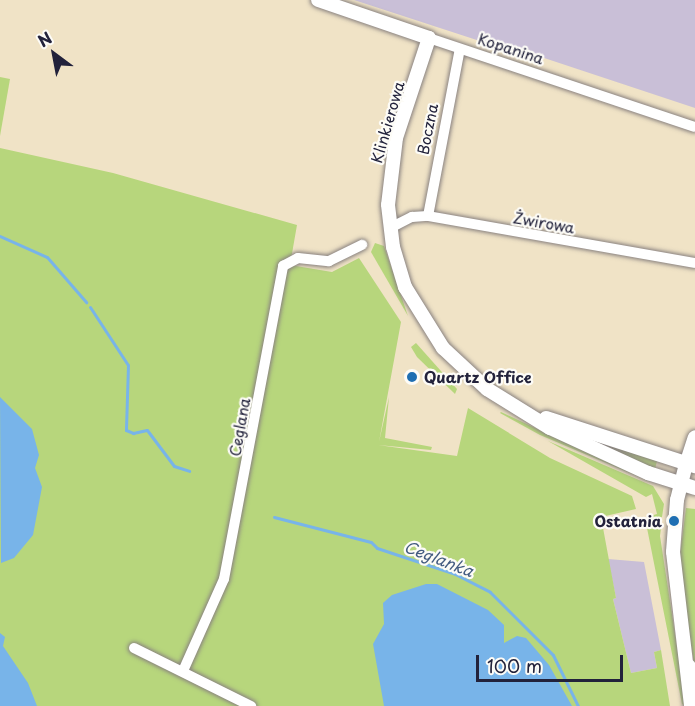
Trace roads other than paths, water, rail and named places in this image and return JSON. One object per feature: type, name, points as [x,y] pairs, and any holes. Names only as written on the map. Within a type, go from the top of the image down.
[{"type":"main road","points":[[690,465],[695,437]]},
{"type":"main road","points":[[688,666],[695,694]]},
{"type":"street","name":"Kopanina","points":[[318,0],[695,126]]},
{"type":"street","name":"Klinkierowa","points":[[429,38],[392,155],[388,193],[390,228],[405,287],[432,333],[465,371],[526,412],[579,442],[680,484]]},
{"type":"street","name":"Boczna","points":[[428,216],[460,48]]},
{"type":"street","name":"Żwirowa","points":[[390,228],[412,217],[428,216],[695,263]]},
{"type":"street","name":"Ceglana","points":[[183,671],[224,579],[283,266],[298,258],[329,261],[362,245]]},
{"type":"street","name":"Klinkierowa","points":[[526,412],[690,465]]},
{"type":"street","points":[[690,465],[680,484],[673,531],[673,576],[688,666],[690,706]]},
{"type":"street","points":[[680,484],[695,488]]},
{"type":"street","points":[[134,648],[251,706]]},
{"type":"water","points":[[0,397],[32,429],[39,455],[35,468],[42,487],[33,535],[14,558],[1,563]]},
{"type":"water","points":[[426,584],[437,584],[488,610],[504,625],[504,643],[517,636],[526,638],[549,665],[572,706],[384,706],[373,644],[384,624],[383,603],[392,595]]},
{"type":"water","points":[[0,633],[5,637],[3,646],[28,683],[37,706],[0,706]]},
{"type":"waterway","name":"Ceglanka","points":[[0,236],[47,257],[86,302]]},
{"type":"waterway","name":"Ceglanka","points":[[90,307],[128,365],[126,430],[133,433],[147,430],[174,466],[189,471]]},
{"type":"waterway","name":"Ceglanka","points":[[274,517],[371,542],[377,548],[455,574],[490,592],[553,655],[578,706]]},
{"type":"place","name":"Quartz Office","points":[[412,377]]},
{"type":"place","name":"Ostatnia","points":[[674,521]]}]
